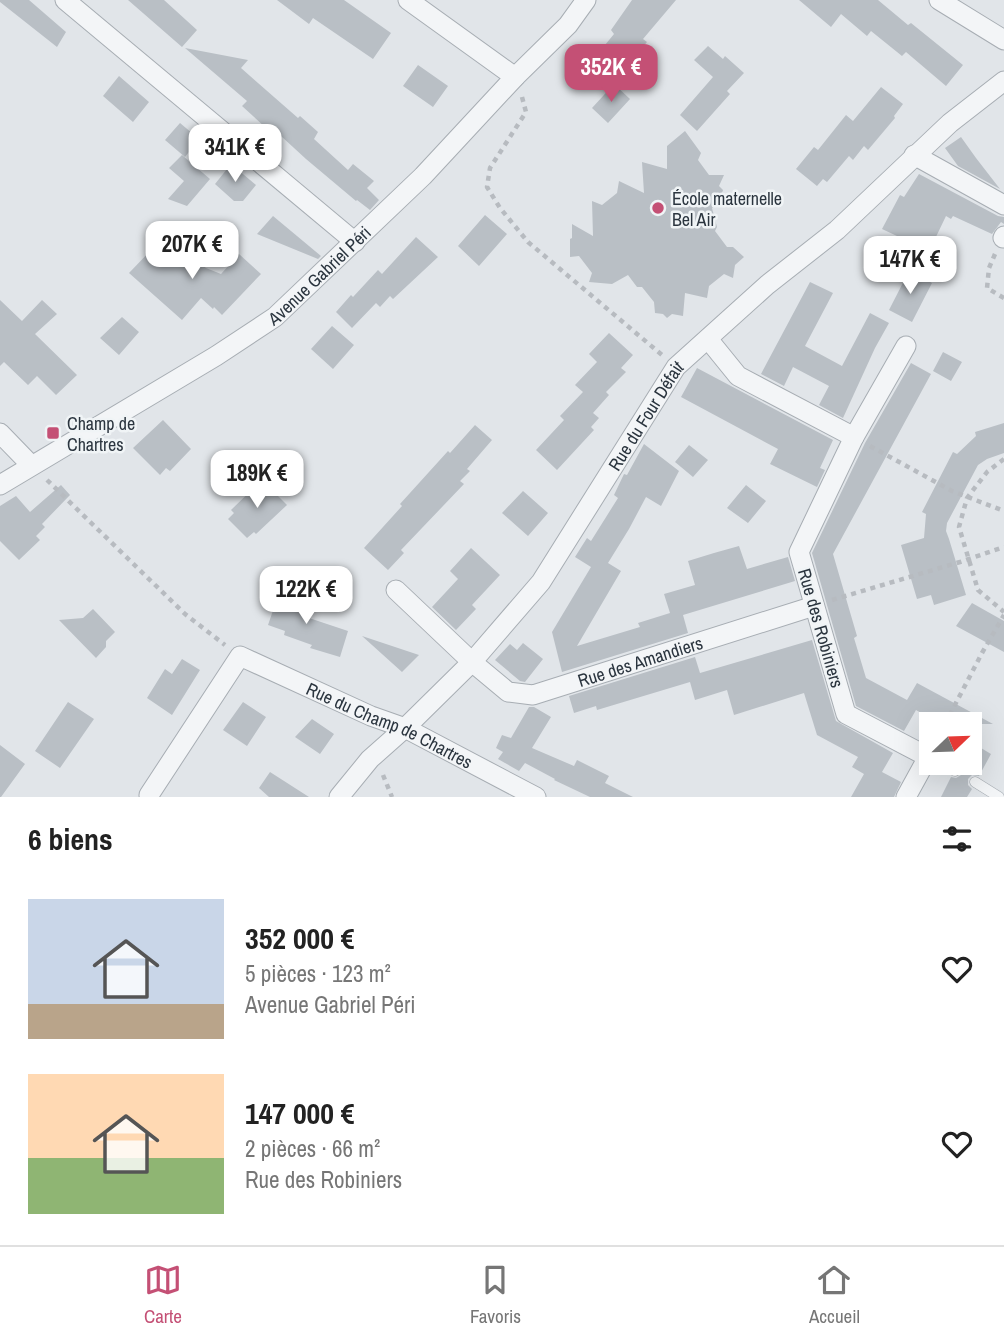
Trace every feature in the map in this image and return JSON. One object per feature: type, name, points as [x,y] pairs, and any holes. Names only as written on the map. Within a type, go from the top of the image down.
[{"type":"street","points":[[65,0],[355,242]]},
{"type":"street","points":[[408,0],[515,77]]},
{"type":"street","name":"Avenue Gabriel Péri","points":[[0,485],[216,356],[275,317],[422,176],[568,25],[586,0]]},
{"type":"street","points":[[939,0],[1004,40]]},
{"type":"street","name":"Rue du Four Défait","points":[[339,797],[370,759],[472,662],[541,582],[676,367],[767,285],[837,230],[950,122],[1004,82]]},
{"type":"street","points":[[914,155],[1004,205]]},
{"type":"street","points":[[708,339],[738,376],[854,438]]},
{"type":"street","name":"Rue des Robiniers","points":[[906,346],[854,438],[799,551],[846,714],[919,753]]},
{"type":"street","points":[[0,433],[32,465]]},
{"type":"street","name":"Rue des Amandiers","points":[[396,590],[508,692],[533,695],[814,606]]},
{"type":"street","points":[[149,795],[240,656]]},
{"type":"street","name":"Rue du Champ de Chartres","points":[[240,656],[371,716],[405,728],[536,797]]},
{"type":"street","points":[[906,797],[922,775]]},
{"type":"lane","points":[[975,782],[999,797]]},
{"type":"path","points":[[515,77],[526,112],[490,168],[488,187],[500,208],[528,242],[676,367]]},
{"type":"path","points":[[1003,237],[989,268],[987,288],[1004,298]]},
{"type":"path","points":[[854,438],[967,498],[1004,511]]},
{"type":"path","points":[[951,712],[1004,613],[978,590],[960,527],[967,498],[987,471],[1004,459]]},
{"type":"path","points":[[32,465],[184,614],[240,656]]},
{"type":"path","points":[[814,606],[1004,547]]},
{"type":"building","points":[[29,0],[66,32],[57,47],[0,2]]},
{"type":"building","points":[[128,0],[164,0],[197,30],[182,47]]},
{"type":"building","points":[[277,0],[344,0],[391,33],[373,59],[313,18],[309,24]]},
{"type":"building","points":[[632,0],[676,0],[643,39],[647,42],[627,65],[605,45],[614,34],[611,30]]},
{"type":"building","points":[[799,0],[878,0],[963,65],[946,86],[906,52],[902,56],[871,31],[867,36],[841,14],[831,27]]},
{"type":"building","points":[[708,46],[723,59],[725,56],[744,73],[727,91],[730,94],[697,131],[680,115],[713,77],[694,60]]},
{"type":"building","points":[[185,48],[248,60],[241,68],[318,132],[314,139],[348,170],[353,164],[374,181],[367,188],[379,200],[370,210],[356,201],[269,125],[266,128],[242,106],[247,101]]},
{"type":"building","points":[[418,65],[448,86],[433,107],[403,86]]},
{"type":"building","points":[[119,76],[149,102],[133,122],[103,96]]},
{"type":"building","points":[[614,84],[630,99],[608,123],[592,108]]},
{"type":"building","points":[[881,87],[903,104],[895,118],[868,150],[864,146],[853,160],[849,156],[827,182],[823,179],[817,186],[796,169],[814,147],[818,150],[846,115],[853,121]]},
{"type":"building","points":[[180,123],[199,139],[185,157],[165,140]]},
{"type":"building","points":[[685,131],[701,153],[698,160],[709,175],[724,175],[719,186],[723,190],[719,202],[712,208],[717,227],[715,231],[727,247],[733,247],[744,257],[735,265],[733,278],[724,274],[709,286],[707,298],[685,293],[683,316],[672,314],[667,318],[663,314],[655,313],[654,302],[628,275],[612,284],[589,282],[592,273],[579,256],[570,257],[570,239],[572,224],[593,236],[592,201],[602,205],[617,193],[619,181],[644,193],[642,162],[667,169],[667,146]]},
{"type":"building","points":[[961,137],[1000,189],[958,166],[945,148]]},
{"type":"building","points":[[182,155],[210,179],[187,206],[168,199],[184,181],[169,168]]},
{"type":"building","points":[[231,164],[256,185],[243,201],[234,201],[215,184]]},
{"type":"building","points":[[919,174],[1004,217],[1004,224],[1001,222],[992,234],[953,216],[951,219],[946,216],[934,241],[926,237],[914,262],[890,250],[897,236],[882,229],[900,195],[904,197]]},
{"type":"building","points":[[485,215],[507,234],[479,266],[458,246]]},
{"type":"building","points":[[273,216],[321,256],[318,259],[257,234]]},
{"type":"building","points":[[416,237],[438,257],[393,299],[390,296],[380,307],[376,303],[352,328],[336,312],[378,270],[382,274]]},
{"type":"building","points":[[176,242],[206,268],[221,274],[239,254],[261,274],[222,315],[201,298],[182,320],[129,273],[154,247],[164,256]]},
{"type":"building","points":[[909,271],[932,283],[912,322],[889,310]]},
{"type":"building","points":[[810,282],[833,293],[805,346],[842,366],[870,313],[889,323],[843,418],[819,405],[829,386],[793,367],[784,386],[761,374]]},
{"type":"building","points":[[0,300],[22,321],[42,300],[57,314],[35,334],[77,375],[56,395],[37,376],[28,385],[4,362],[0,366]]},
{"type":"building","points":[[122,317],[139,332],[119,355],[100,338]]},
{"type":"building","points":[[332,326],[354,345],[333,369],[311,349]]},
{"type":"building","points":[[609,333],[633,355],[621,368],[626,372],[606,392],[609,395],[593,413],[599,418],[591,427],[594,430],[557,470],[536,450],[564,420],[560,416],[583,392],[575,385],[597,362],[589,354]]},
{"type":"building","points":[[943,352],[962,362],[951,381],[933,371]]},
{"type":"building","points":[[911,363],[931,374],[833,554],[857,636],[854,638],[866,678],[907,700],[917,683],[971,712],[916,710],[904,731],[856,706],[812,553],[865,443]]},
{"type":"building","points":[[697,368],[833,440],[820,468],[825,470],[817,487],[770,464],[778,449],[681,397]]},
{"type":"building","points":[[163,420],[191,449],[170,471],[166,468],[160,475],[133,448]]},
{"type":"building","points":[[1004,423],[1004,453],[978,465],[947,523],[946,531],[966,595],[934,605],[931,595],[917,599],[901,545],[924,538],[926,514],[922,512],[953,452],[957,454],[976,436],[975,432]]},
{"type":"building","points":[[475,425],[492,440],[467,469],[470,471],[460,481],[464,484],[401,550],[404,553],[388,570],[364,548],[402,506],[400,504]]},
{"type":"building","points":[[644,444],[679,471],[661,506],[646,497],[608,563],[621,571],[577,646],[640,627],[638,623],[670,613],[664,594],[695,585],[688,561],[714,553],[739,546],[747,569],[788,557],[795,581],[683,615],[688,633],[562,672],[552,632],[591,567],[575,557],[587,538],[591,541],[618,498],[614,495],[624,474],[627,475]]},
{"type":"building","points":[[689,445],[708,460],[693,477],[675,462]]},
{"type":"building","points":[[262,480],[287,505],[256,534],[254,532],[247,538],[228,519],[234,513],[231,510]]},
{"type":"building","points":[[61,485],[70,495],[42,524],[45,527],[36,536],[40,540],[19,560],[0,541],[0,506],[16,496],[30,512]]},
{"type":"building","points":[[746,485],[766,501],[748,523],[727,508]]},
{"type":"building","points":[[523,491],[548,513],[528,536],[502,513]]},
{"type":"building","points":[[471,548],[500,575],[472,605],[476,609],[456,630],[432,607],[458,579],[450,571]]},
{"type":"building","points":[[279,593],[308,602],[303,616],[348,631],[340,657],[310,648],[312,645],[284,635],[285,631],[268,625]]},
{"type":"building","points":[[972,603],[1004,621],[1004,652],[956,626]]},
{"type":"building","points":[[93,609],[115,632],[96,658],[59,620],[83,618]]},
{"type":"building","points":[[362,636],[419,655],[402,672]]},
{"type":"building","points":[[812,640],[836,721],[893,753],[882,772],[901,782],[894,797],[851,797],[864,774],[852,767],[858,757],[817,735],[804,693],[734,715],[727,690],[695,700],[690,682],[597,710],[596,706],[574,713],[569,696],[695,657],[700,673]]},
{"type":"building","points":[[523,643],[543,659],[525,682],[520,681],[495,660],[510,644],[517,650]]},
{"type":"building","points":[[182,659],[200,670],[172,715],[147,698],[165,669],[172,674]]},
{"type":"building","points":[[68,702],[94,719],[60,768],[35,751]]},
{"type":"building","points":[[243,702],[266,717],[247,746],[223,730]]},
{"type":"building","points":[[529,707],[551,717],[532,748],[574,766],[577,760],[609,776],[605,783],[633,797],[590,797],[525,763],[519,771],[498,759],[503,752],[496,748],[502,735],[511,738]]},
{"type":"building","points":[[982,718],[993,724],[982,724]]},
{"type":"building","points":[[312,719],[334,734],[320,754],[295,737]]},
{"type":"building","points":[[0,745],[25,764],[1,797],[0,797]]},
{"type":"building","points":[[982,749],[991,754],[982,770]]},
{"type":"building","points":[[270,772],[309,797],[269,797],[259,788]]},
{"type":"building","points":[[972,775],[968,779],[968,785],[972,789],[967,797],[941,797],[951,777]]},
{"type":"place","name":"École maternelle Bel Air","points":[[658,208]]},
{"type":"place","name":"Champ de Chartres","points":[[53,433]]}]
